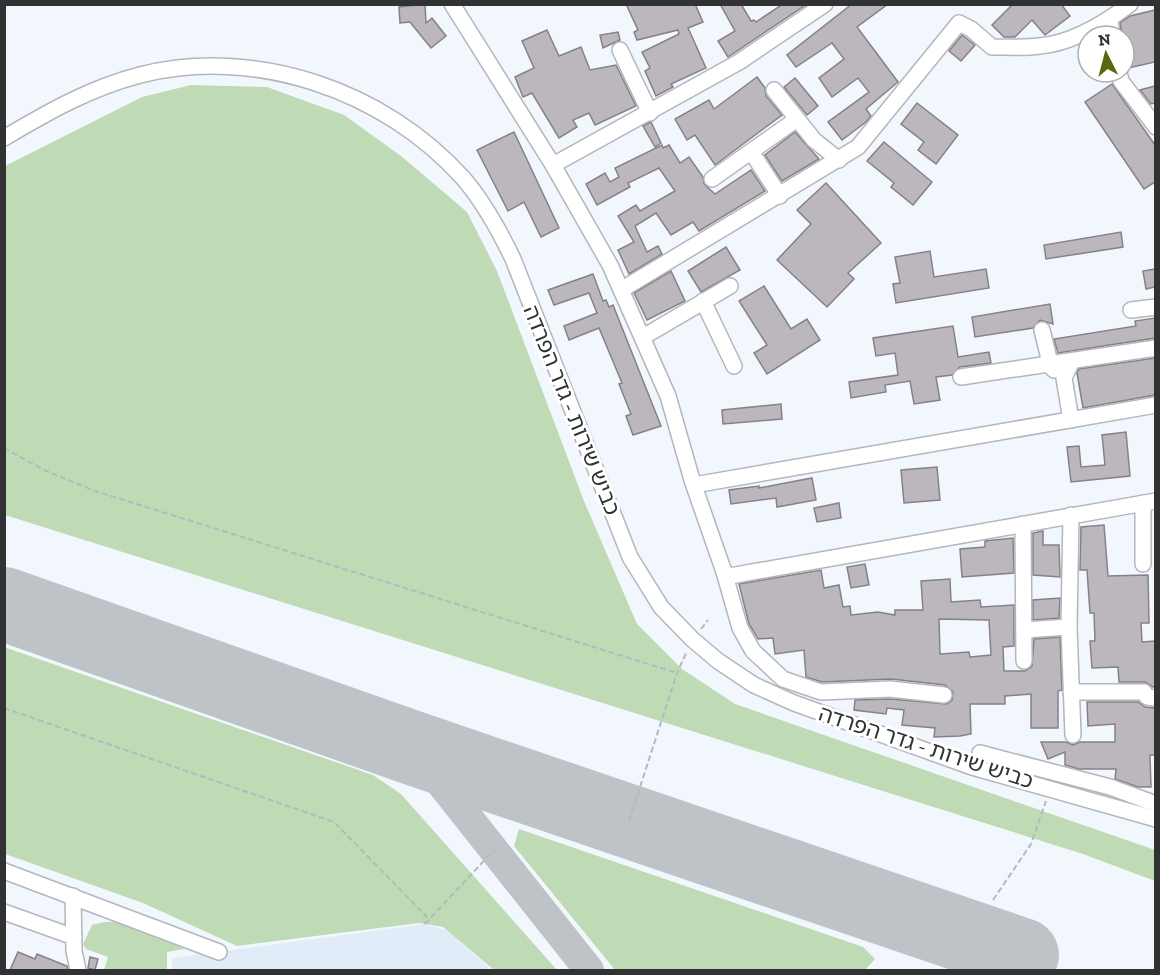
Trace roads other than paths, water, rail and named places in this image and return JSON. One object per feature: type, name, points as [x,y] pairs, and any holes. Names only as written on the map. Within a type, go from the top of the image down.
[{"type":"street","points":[[452,4],[553,165],[621,290],[643,337],[668,396],[740,628],[753,651],[783,679],[821,692],[890,689],[944,696]]},
{"type":"street","points":[[553,165],[739,62],[825,4]]},
{"type":"street","points":[[621,290],[858,147],[959,23],[971,28],[992,47],[1032,47],[1073,37],[1110,20],[1130,4]]},
{"type":"street","points":[[1110,20],[1111,24]]},
{"type":"street","points":[[620,50],[650,113]]},
{"type":"street","name":"כביש שירות - גדר הפרדה","points":[[4,138],[62,104],[99,88],[141,75],[211,67],[284,74],[318,83],[365,104],[412,132],[463,178],[498,228],[513,259],[630,557],[661,607],[692,639],[718,661],[754,685],[794,703],[943,758],[1155,819]]},
{"type":"street","points":[[1123,84],[1155,127]]},
{"type":"street","points":[[774,90],[814,140],[839,160]]},
{"type":"street","points":[[712,178],[752,153],[797,119]]},
{"type":"street","points":[[752,153],[780,196]]},
{"type":"street","points":[[643,337],[730,286]]},
{"type":"street","points":[[703,302],[734,366]]},
{"type":"street","points":[[1131,310],[1155,307]]},
{"type":"street","points":[[1042,330],[1050,364],[1064,378]]},
{"type":"street","points":[[961,377],[1071,363],[1155,348]]},
{"type":"street","points":[[1071,363],[1064,378],[1071,420]]},
{"type":"street","points":[[694,485],[1155,405]]},
{"type":"street","points":[[724,572],[730,576],[1149,502],[1143,564]]},
{"type":"street","points":[[1071,515],[1069,627],[1073,735]]},
{"type":"street","points":[[1023,524],[1024,661]]},
{"type":"street","points":[[1024,630],[1069,627]]},
{"type":"street","points":[[1071,692],[1144,692],[1147,697],[1155,698]]},
{"type":"street","points":[[980,753],[1110,787],[1155,804]]},
{"type":"street","points":[[4,871],[219,952]]},
{"type":"street","points":[[73,896],[78,970]]},
{"type":"street","points":[[4,912],[74,937]]}]
